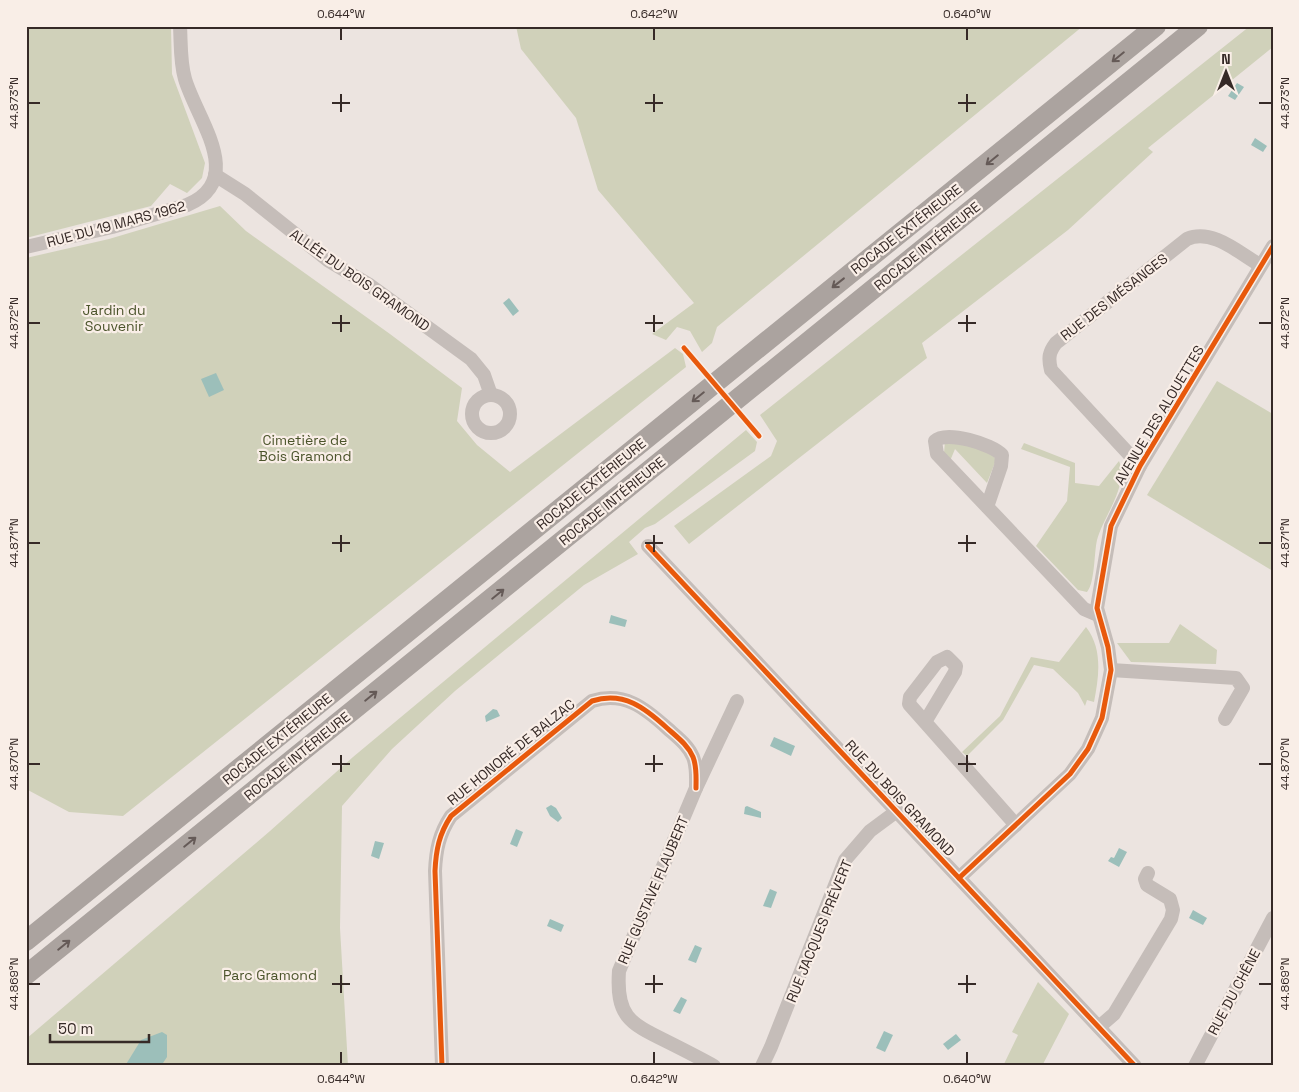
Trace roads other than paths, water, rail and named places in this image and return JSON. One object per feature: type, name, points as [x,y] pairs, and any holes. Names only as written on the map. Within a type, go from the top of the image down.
[{"type":"highway","name":"ROCADE EXTÉRIEURE","points":[[26,940],[1156,26]]},
{"type":"highway","name":"ROCADE INTÉRIEURE","points":[[26,975],[1198,26]]},
{"type":"street","points":[[180,26],[185,78],[217,158],[215,175]]},
{"type":"street","name":"RUE DU 19 MARS 1962","points":[[26,247],[112,227],[198,201],[206,192],[215,175]]},
{"type":"street","name":"ALLÉE DU BOIS GRAMOND","points":[[215,175],[226,180],[245,194],[328,261],[368,284],[471,358],[484,375],[491,395]]},
{"type":"street","name":"RUE DES MÉSANGES","points":[[1140,466],[1051,370],[1048,361],[1050,352],[1056,343],[1187,239],[1197,235],[1214,238],[1260,265]]},
{"type":"street","name":"AVENUE DES ALOUETTES","points":[[960,878],[1070,774],[1088,749],[1102,718],[1111,670],[1108,647],[1098,615],[1098,599],[1111,526],[1140,466],[1273,246]]},
{"type":"street","points":[[987,507],[1001,466],[1002,455],[996,449],[948,435],[939,437],[935,441],[937,454],[987,507],[1084,609],[1098,615]]},
{"type":"street","name":"RUE DU BOIS GRAMOND","points":[[648,546],[1135,1066]]},
{"type":"street","points":[[1111,670],[1236,678],[1242,688],[1238,700],[1226,719]]},
{"type":"street","name":"RUE HONORÉ DE BALZAC","points":[[442,1066],[435,871],[436,852],[441,831],[451,816],[592,701],[607,697],[633,702],[643,707],[683,742],[692,755],[697,768],[696,788]]},
{"type":"street","name":"RUE GUSTAVE FLAUBERT","points":[[714,1066],[636,1027],[621,1003],[618,987],[619,971],[696,788],[738,701]]},
{"type":"street","points":[[924,722],[1016,825]]},
{"type":"street","name":"RUE JACQUES PRÉVERT","points":[[762,1066],[845,860],[870,831],[897,811]]},
{"type":"street","points":[[1099,1027],[1114,1014],[1171,920],[1173,910],[1170,899],[1147,885],[1145,879],[1148,873]]},
{"type":"street","name":"RUE DU CHÊNE","points":[[1195,1066],[1273,918]]},
{"type":"water","points":[[1237,83],[1244,87],[1235,100],[1228,96]]},
{"type":"water","points":[[1255,138],[1267,146],[1263,152],[1251,145]]},
{"type":"water","points":[[509,298],[519,311],[513,316],[503,303]]},
{"type":"water","points":[[216,373],[224,390],[209,397],[201,379]]},
{"type":"water","points":[[611,615],[627,620],[625,627],[609,623]]},
{"type":"water","points":[[493,709],[497,710],[500,716],[486,722],[485,716]]},
{"type":"water","points":[[774,737],[795,746],[791,756],[770,746]]},
{"type":"water","points":[[551,805],[556,808],[562,818],[558,822],[550,816],[546,808]]},
{"type":"water","points":[[747,806],[761,812],[761,818],[744,814],[745,807]]},
{"type":"water","points":[[516,829],[523,832],[517,847],[510,844]]},
{"type":"water","points":[[375,841],[384,843],[379,859],[371,856]]},
{"type":"water","points":[[1119,848],[1127,852],[1119,867],[1108,861],[1111,857],[1114,858]]},
{"type":"water","points":[[770,889],[777,892],[771,908],[763,906]]},
{"type":"water","points":[[1193,910],[1207,918],[1203,925],[1189,918]]},
{"type":"water","points":[[550,919],[564,925],[561,932],[547,926]]},
{"type":"water","points":[[695,945],[702,948],[696,963],[688,960]]},
{"type":"water","points":[[681,997],[687,1000],[680,1014],[673,1011]]},
{"type":"water","points":[[884,1031],[893,1035],[885,1052],[876,1048]]},
{"type":"water","points":[[162,1032],[167,1035],[167,1057],[161,1066],[125,1066],[141,1040]]},
{"type":"water","points":[[956,1034],[961,1040],[948,1050],[943,1044]]},
{"type":"park label","name":"Jardin du Souvenir","points":[[114,318]]},
{"type":"park label","name":"Cimetière de Bois Gramond","points":[[305,448]]},
{"type":"park label","name":"Parc Gramond","points":[[270,975]]}]
